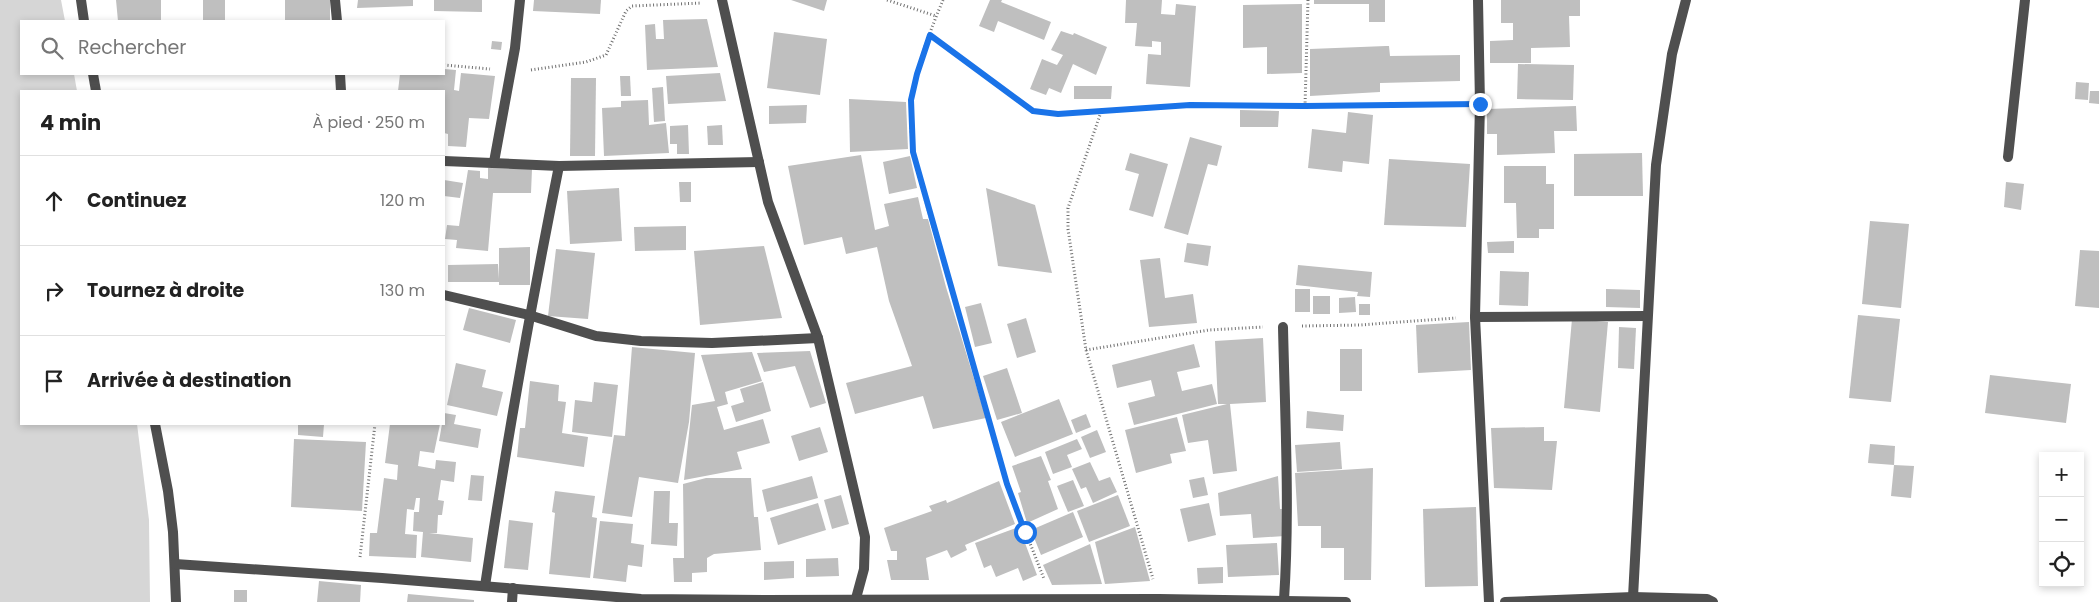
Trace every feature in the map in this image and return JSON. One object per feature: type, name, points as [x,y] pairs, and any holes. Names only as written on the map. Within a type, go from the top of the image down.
[{"type":"street","points":[[80,0],[84,20]]},
{"type":"street","points":[[336,0],[337,20]]},
{"type":"street","points":[[494,162],[509,71],[515,48],[520,0]]},
{"type":"street","points":[[1478,0],[1480,104],[1475,317],[1489,602]]},
{"type":"street","points":[[1633,597],[1657,158],[1672,54],[1686,0]]},
{"type":"street","points":[[2008,157],[2024,0]]},
{"type":"street","points":[[722,1],[768,202],[818,338],[865,537],[864,569],[855,601]]},
{"type":"street","points":[[93,75],[96,90]]},
{"type":"street","points":[[340,75],[341,90]]},
{"type":"street","points":[[445,161],[559,166],[758,162]]},
{"type":"street","points":[[485,586],[501,478],[529,315],[559,166]]},
{"type":"street","points":[[445,295],[529,315],[596,336],[641,341],[712,343],[818,338]]},
{"type":"street","points":[[1475,317],[1647,316]]},
{"type":"street","points":[[1283,327],[1288,497],[1288,546],[1284,600]]},
{"type":"street","points":[[155,425],[168,491],[175,564],[176,602]]},
{"type":"street","points":[[175,564],[358,576],[641,599],[855,601],[1159,599],[1346,602]]},
{"type":"street","points":[[512,602],[513,588]]},
{"type":"street","points":[[1506,602],[1633,597],[1707,599],[1712,602]]},
{"type":"path","points":[[887,0],[936,16]]},
{"type":"path","points":[[944,0],[936,16],[917,74],[911,100],[913,152],[1007,484],[1053,599]]},
{"type":"path","points":[[1305,106],[1308,0]]},
{"type":"path","points":[[445,65],[509,71],[532,70],[586,62],[606,55],[626,11],[632,6],[722,1]]},
{"type":"path","points":[[930,35],[1033,111],[1058,114],[1190,105],[1480,104]]},
{"type":"path","points":[[1101,112],[1068,208],[1068,229],[1086,350],[1159,599]]},
{"type":"path","points":[[358,576],[375,425]]},
{"type":"shaded area","points":[[0,0],[61,0],[65,20],[20,20],[20,75],[74,75],[77,90],[20,90],[20,425],[137,425],[149,520],[150,602],[0,602]]},
{"type":"building","points":[[116,0],[161,0],[161,20],[118,20]]},
{"type":"building","points":[[203,0],[225,0],[225,20],[203,20]]},
{"type":"building","points":[[285,0],[330,0],[330,20],[285,20]]},
{"type":"building","points":[[358,0],[413,0],[413,6],[357,8]]},
{"type":"building","points":[[434,0],[482,0],[482,12],[434,11]]},
{"type":"building","points":[[534,0],[601,0],[600,14],[533,11]]},
{"type":"building","points":[[791,0],[827,0],[824,11]]},
{"type":"building","points":[[990,0],[1002,0],[1001,2],[1051,22],[1044,40],[998,21],[994,32],[979,26]]},
{"type":"building","points":[[1126,0],[1162,0],[1161,14],[1175,15],[1176,4],[1196,6],[1190,87],[1146,84],[1148,54],[1161,55],[1161,42],[1152,41],[1152,47],[1135,46],[1137,23],[1125,23]]},
{"type":"building","points":[[1314,0],[1385,0],[1385,22],[1369,22],[1369,4],[1314,4]]},
{"type":"building","points":[[1501,0],[1580,0],[1580,16],[1569,16],[1570,47],[1531,48],[1531,63],[1490,63],[1490,41],[1513,40],[1513,23],[1501,23]]},
{"type":"building","points":[[1302,4],[1302,73],[1267,74],[1267,47],[1243,48],[1243,5]]},
{"type":"building","points":[[707,19],[718,67],[647,70],[645,25],[655,24],[656,39],[664,39],[663,20]]},
{"type":"building","points":[[1061,31],[1073,35],[1074,33],[1107,47],[1096,75],[1073,64],[1061,93],[1049,88],[1046,95],[1030,89],[1042,59],[1057,65],[1063,55],[1051,50]]},
{"type":"building","points":[[774,32],[827,39],[820,95],[767,88]]},
{"type":"building","points":[[492,41],[502,42],[501,50],[491,49]]},
{"type":"building","points":[[1389,46],[1390,56],[1460,55],[1460,81],[1380,83],[1380,92],[1310,96],[1310,49]]},
{"type":"building","points":[[1518,64],[1574,65],[1573,100],[1517,99]]},
{"type":"building","points":[[445,69],[456,70],[454,90],[459,91],[461,73],[495,76],[489,119],[469,118],[466,147],[448,146],[448,134],[445,133],[445,90],[398,90],[400,75],[445,75]]},
{"type":"building","points":[[720,73],[726,101],[668,104],[666,76]]},
{"type":"building","points":[[620,76],[630,76],[631,96],[621,96]]},
{"type":"building","points":[[571,78],[596,78],[595,156],[570,156]]},
{"type":"building","points":[[2076,82],[2089,83],[2088,100],[2075,99]]},
{"type":"building","points":[[1074,86],[1112,86],[1111,99],[1074,99]]},
{"type":"building","points":[[663,87],[665,121],[654,122],[652,88]]},
{"type":"building","points":[[2090,91],[2099,91],[2099,104],[2089,103]]},
{"type":"building","points":[[849,99],[906,102],[908,149],[850,152]]},
{"type":"building","points":[[648,100],[649,125],[666,123],[669,153],[604,156],[602,108],[621,107],[621,101]]},
{"type":"building","points":[[807,105],[806,123],[769,124],[769,106]]},
{"type":"building","points":[[1576,106],[1577,131],[1554,131],[1555,153],[1497,155],[1497,134],[1487,134],[1487,109]]},
{"type":"building","points":[[1240,110],[1279,111],[1278,127],[1240,127]]},
{"type":"building","points":[[1348,112],[1373,115],[1369,164],[1343,161],[1342,172],[1308,168],[1312,129],[1346,133]]},
{"type":"building","points":[[688,125],[689,154],[677,154],[677,144],[670,144],[670,126]]},
{"type":"building","points":[[722,125],[723,145],[708,145],[707,126]]},
{"type":"building","points":[[1190,137],[1222,146],[1217,166],[1208,164],[1188,235],[1164,228]]},
{"type":"building","points":[[1130,153],[1168,164],[1153,217],[1129,210],[1139,174],[1125,170]]},
{"type":"building","points":[[1642,153],[1643,196],[1574,196],[1574,154]]},
{"type":"building","points":[[861,155],[875,230],[889,226],[884,204],[918,197],[923,219],[928,219],[946,287],[986,418],[933,429],[923,396],[855,414],[846,383],[912,366],[889,301],[877,247],[846,254],[842,237],[804,245],[788,166]]},
{"type":"building","points":[[910,156],[917,188],[889,194],[883,162]]},
{"type":"building","points":[[1389,159],[1470,164],[1466,227],[1384,225]]},
{"type":"building","points":[[1504,166],[1546,166],[1546,184],[1554,184],[1554,229],[1539,229],[1539,238],[1517,238],[1516,203],[1504,203]]},
{"type":"building","points":[[488,168],[532,169],[531,193],[493,193],[488,251],[456,248],[457,240],[445,239],[447,225],[459,226],[468,170],[480,171],[480,178],[488,179]]},
{"type":"building","points":[[445,180],[463,183],[460,198],[445,196]]},
{"type":"building","points":[[679,182],[691,182],[691,202],[680,202]]},
{"type":"building","points":[[2006,182],[2024,184],[2021,210],[2004,207]]},
{"type":"building","points":[[619,188],[622,241],[570,244],[567,191]]},
{"type":"building","points":[[986,188],[1035,205],[1052,273],[998,266]]},
{"type":"building","points":[[1870,221],[1909,224],[1901,308],[1862,304]]},
{"type":"building","points":[[686,226],[686,250],[635,251],[634,227]]},
{"type":"building","points":[[1514,241],[1514,253],[1488,253],[1487,242]]},
{"type":"building","points":[[1187,243],[1211,246],[1208,266],[1184,262]]},
{"type":"building","points":[[764,246],[782,318],[700,325],[694,251]]},
{"type":"building","points":[[530,247],[530,285],[499,285],[499,282],[448,282],[448,265],[498,264],[499,279],[499,248]]},
{"type":"building","points":[[556,249],[595,253],[588,319],[548,316]]},
{"type":"building","points":[[2080,250],[2099,251],[2099,308],[2075,306]]},
{"type":"building","points":[[1160,258],[1165,298],[1193,294],[1197,323],[1149,327],[1140,260]]},
{"type":"building","points":[[1298,265],[1372,272],[1370,297],[1357,296],[1358,292],[1296,285]]},
{"type":"building","points":[[1500,271],[1529,272],[1528,306],[1499,305]]},
{"type":"building","points":[[1295,289],[1310,289],[1310,312],[1295,312]]},
{"type":"building","points":[[1606,289],[1640,290],[1640,308],[1606,307]]},
{"type":"building","points":[[1313,296],[1330,296],[1330,314],[1313,314]]},
{"type":"building","points":[[1355,297],[1356,312],[1339,313],[1339,298]]},
{"type":"building","points":[[981,303],[992,343],[975,347],[965,307]]},
{"type":"building","points":[[1359,304],[1370,304],[1370,315],[1359,315]]},
{"type":"building","points":[[469,308],[516,320],[510,343],[463,330]]},
{"type":"building","points":[[1858,315],[1900,319],[1891,402],[1849,398]]},
{"type":"building","points":[[1026,318],[1036,352],[1017,358],[1007,324]]},
{"type":"building","points":[[1572,319],[1608,322],[1600,412],[1564,408]]},
{"type":"building","points":[[1469,322],[1471,370],[1418,373],[1416,325]]},
{"type":"building","points":[[1619,327],[1636,328],[1634,369],[1618,368]]},
{"type":"building","points":[[1263,338],[1266,402],[1230,404],[1237,471],[1213,474],[1208,440],[1188,443],[1182,415],[1227,404],[1218,404],[1215,341]]},
{"type":"building","points":[[1194,344],[1200,367],[1177,372],[1182,391],[1212,384],[1217,404],[1134,425],[1128,403],[1155,396],[1151,380],[1117,388],[1112,365]]},
{"type":"building","points":[[632,347],[695,353],[689,422],[678,483],[639,477],[632,517],[602,513],[614,435],[625,436]]},
{"type":"building","points":[[1340,349],[1362,349],[1362,391],[1340,391]]},
{"type":"building","points":[[810,351],[826,403],[810,408],[795,366],[764,372],[757,353]]},
{"type":"building","points":[[752,352],[762,381],[725,392],[728,404],[717,407],[724,430],[763,419],[770,443],[737,452],[742,469],[684,480],[692,405],[715,401],[701,355]]},
{"type":"building","points":[[456,363],[486,370],[482,387],[503,392],[497,416],[447,405]]},
{"type":"building","points":[[1007,368],[1022,413],[997,420],[983,376]]},
{"type":"building","points":[[1990,375],[2071,384],[2066,423],[1985,413]]},
{"type":"building","points":[[530,381],[559,385],[558,401],[566,402],[562,433],[588,437],[584,467],[517,457],[520,428],[525,428]]},
{"type":"building","points":[[594,382],[618,385],[612,437],[572,432],[575,400],[592,402]]},
{"type":"building","points":[[763,382],[771,411],[736,422],[731,406],[744,402],[740,389]]},
{"type":"building","points":[[1059,399],[1073,434],[1015,457],[1001,422]]},
{"type":"building","points":[[1307,411],[1344,415],[1343,431],[1306,428]]},
{"type":"building","points":[[445,413],[456,415],[454,424],[481,429],[478,448],[439,441],[442,425],[445,425]]},
{"type":"building","points":[[1086,414],[1091,427],[1076,433],[1071,420]]},
{"type":"building","points":[[1177,417],[1186,451],[1170,454],[1172,463],[1136,473],[1125,430]]},
{"type":"building","points":[[298,425],[324,425],[323,437],[298,435]]},
{"type":"building","points":[[390,425],[440,425],[434,453],[420,451],[418,466],[435,469],[436,460],[456,462],[454,482],[441,480],[438,500],[444,501],[442,515],[438,515],[437,533],[429,533],[473,538],[471,562],[421,557],[423,532],[413,531],[414,512],[419,512],[420,498],[416,498],[414,510],[407,509],[405,534],[417,535],[416,558],[369,556],[370,533],[377,533],[384,478],[397,480],[398,465],[385,463]]},
{"type":"building","points":[[820,427],[828,452],[799,461],[791,436]]},
{"type":"building","points":[[1544,427],[1544,441],[1557,441],[1552,490],[1494,488],[1491,428]]},
{"type":"building","points":[[1097,430],[1106,452],[1090,458],[1081,437]]},
{"type":"building","points":[[294,439],[366,442],[362,511],[291,507]]},
{"type":"building","points":[[1077,439],[1082,449],[1067,455],[1072,467],[1053,474],[1045,452]]},
{"type":"building","points":[[1340,442],[1342,469],[1297,472],[1295,445]]},
{"type":"building","points":[[1870,444],[1895,446],[1894,465],[1868,463]]},
{"type":"building","points":[[1041,456],[1051,480],[1048,481],[1058,509],[1027,523],[1018,493],[1021,492],[1012,466]]},
{"type":"building","points":[[1090,462],[1099,481],[1110,477],[1117,492],[1093,503],[1086,487],[1081,489],[1072,469]]},
{"type":"building","points":[[1894,465],[1914,466],[1911,498],[1891,496]]},
{"type":"building","points":[[1373,468],[1371,580],[1344,580],[1344,548],[1321,548],[1321,526],[1298,526],[1295,473]]},
{"type":"building","points":[[471,475],[484,476],[482,501],[468,500]]},
{"type":"building","points":[[812,476],[818,498],[767,512],[762,490]]},
{"type":"building","points":[[1278,476],[1280,509],[1286,509],[1285,536],[1253,538],[1251,514],[1220,516],[1218,493]]},
{"type":"building","points":[[1204,477],[1208,495],[1193,498],[1189,480]]},
{"type":"building","points":[[706,478],[751,478],[754,517],[758,517],[761,550],[714,554],[707,558],[707,572],[692,573],[692,582],[674,582],[673,558],[684,558],[683,484]]},
{"type":"building","points":[[1073,480],[1084,506],[1068,512],[1057,486]]},
{"type":"building","points":[[999,481],[1015,524],[965,545],[967,550],[951,558],[947,550],[926,558],[929,580],[891,580],[887,560],[897,560],[897,551],[891,551],[884,528],[932,511],[929,506],[946,500],[947,503]]},
{"type":"building","points":[[555,491],[595,496],[592,517],[597,518],[590,578],[549,574],[555,513],[552,512]]},
{"type":"building","points":[[654,491],[670,491],[669,523],[678,523],[677,546],[651,544]]},
{"type":"building","points":[[841,495],[849,524],[832,529],[824,500]]},
{"type":"building","points":[[1118,495],[1130,526],[1089,542],[1077,511]]},
{"type":"building","points":[[818,503],[826,530],[778,545],[770,518]]},
{"type":"building","points":[[1209,503],[1216,535],[1188,542],[1180,509]]},
{"type":"building","points":[[1476,507],[1478,586],[1425,587],[1423,509]]},
{"type":"building","points":[[1073,512],[1083,537],[1041,555],[1031,530]]},
{"type":"building","points":[[509,520],[533,523],[528,570],[504,568]]},
{"type":"building","points":[[600,521],[633,524],[631,543],[644,545],[642,567],[628,565],[626,582],[593,578]]},
{"type":"building","points":[[1019,527],[1037,575],[1023,581],[1018,568],[996,577],[991,565],[984,568],[975,543]]},
{"type":"building","points":[[1135,527],[1150,581],[1105,584],[1095,542]]},
{"type":"building","points":[[1277,543],[1279,575],[1228,577],[1226,545]]},
{"type":"building","points":[[1090,544],[1102,584],[1052,585],[1043,565]]},
{"type":"building","points":[[838,558],[839,576],[806,577],[806,559]]},
{"type":"building","points":[[794,561],[794,578],[764,580],[764,562]]},
{"type":"building","points":[[1223,567],[1223,583],[1198,584],[1197,568]]},
{"type":"building","points":[[319,581],[361,585],[360,602],[317,602]]},
{"type":"building","points":[[234,590],[247,590],[247,602],[234,602]]},
{"type":"building","points":[[408,594],[474,600],[474,602],[407,602]]},
{"type":"route","points":[[1025,532],[1007,484],[913,152],[910,122],[911,100],[917,74],[930,35],[1033,111],[1058,114],[1190,105],[1480,104]]}]
